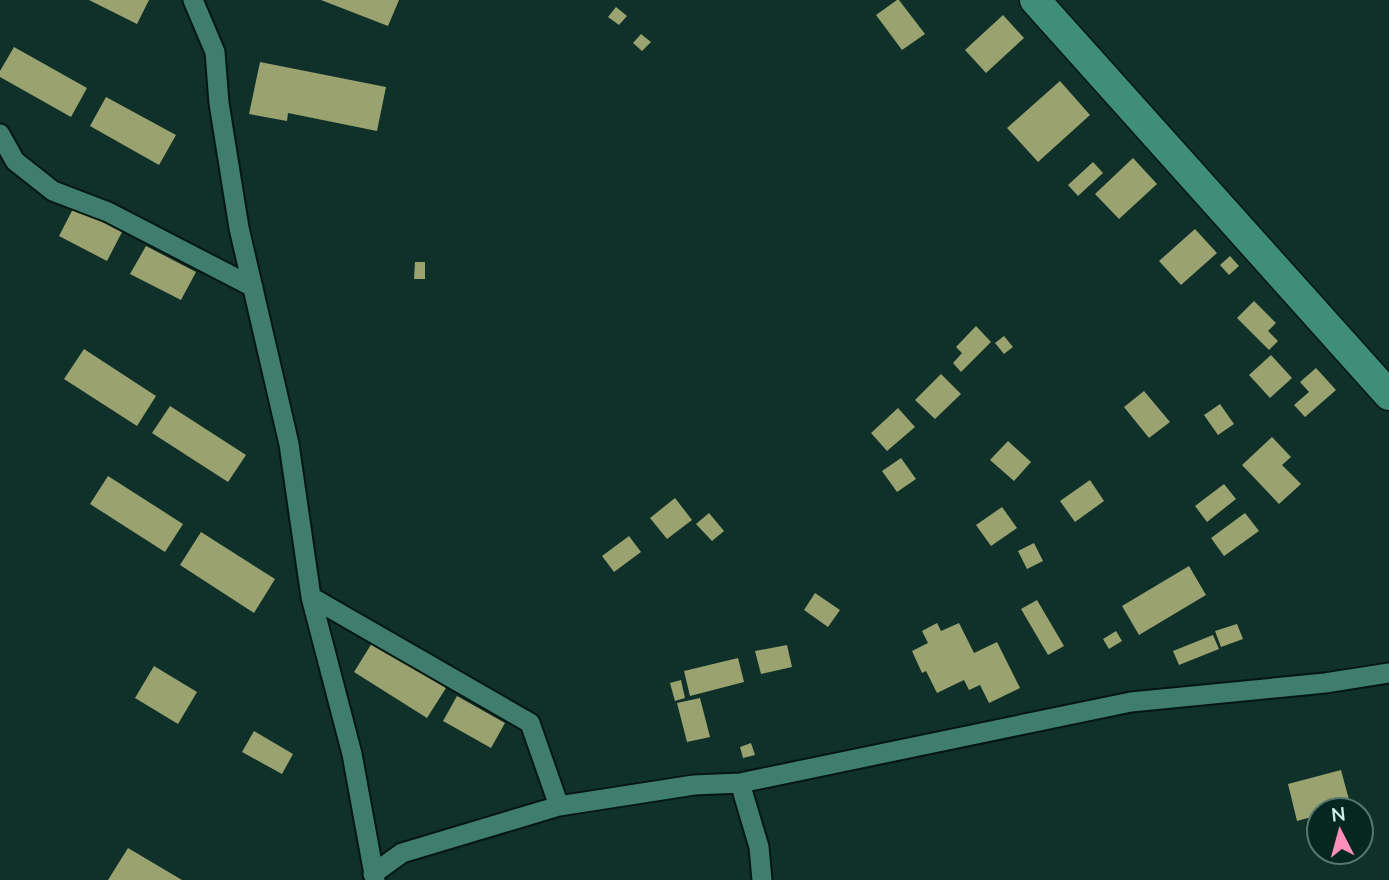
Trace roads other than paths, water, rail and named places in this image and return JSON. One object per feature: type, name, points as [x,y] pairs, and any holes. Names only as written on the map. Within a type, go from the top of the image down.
[{"type":"main road","points":[[1034,0],[1389,395]]},
{"type":"street","points":[[193,0],[215,52],[219,103],[237,215],[289,444],[311,597],[352,754],[374,877]]},
{"type":"street","points":[[0,134],[15,161],[53,191],[108,212],[253,287]]},
{"type":"street","points":[[311,597],[530,723],[559,806]]},
{"type":"street","points":[[374,877],[402,853],[559,806],[694,785],[740,783],[1131,702],[1325,683],[1389,673]]},
{"type":"street","points":[[740,783],[759,847],[762,880]]}]
